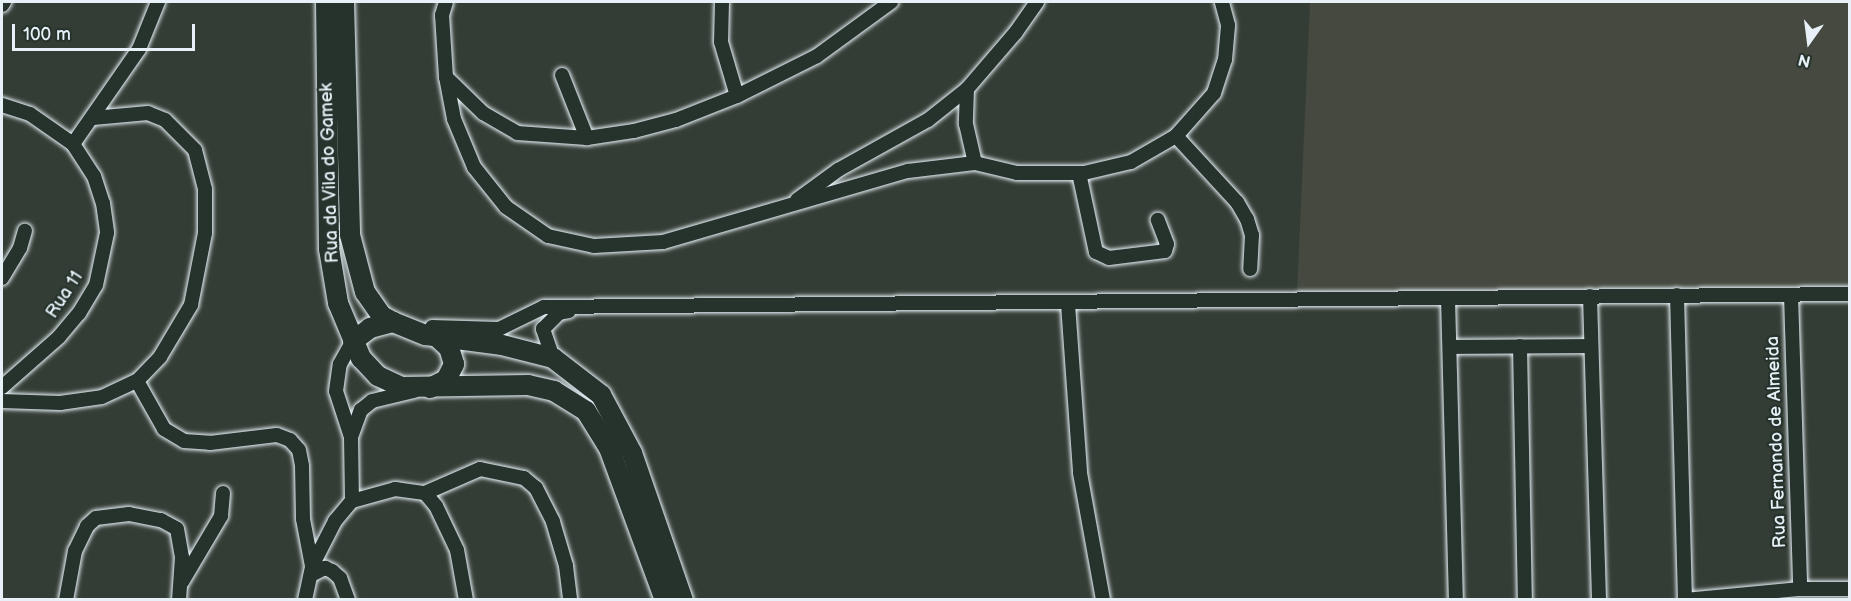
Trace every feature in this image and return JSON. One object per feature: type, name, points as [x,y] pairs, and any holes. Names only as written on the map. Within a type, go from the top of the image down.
[{"type":"main road","name":"Rua da Vila do Gamek","points":[[326,2],[329,249],[338,303],[353,341],[368,368],[378,376],[402,387],[528,385],[554,391],[586,411],[609,448],[665,600]]},
{"type":"main road","name":"Rua da Vila do Gamek","points":[[344,2],[350,235],[365,292],[382,316],[393,322],[437,337],[502,345],[553,358],[601,395],[616,419],[683,600]]},
{"type":"main road","points":[[353,341],[370,328],[393,322]]},
{"type":"main road","points":[[430,388],[446,380],[454,364],[449,348],[437,337]]},
{"type":"street","points":[[73,144],[139,48],[158,2]]},
{"type":"street","points":[[446,2],[442,15],[446,77],[454,119],[474,167],[506,207],[548,236],[594,246],[663,242],[795,201],[908,171],[975,163],[1017,173],[1079,173],[1131,162],[1176,136],[1214,93],[1226,60],[1228,25],[1222,2]]},
{"type":"street","points":[[722,2],[721,42],[737,96]]},
{"type":"street","points":[[446,77],[483,112],[517,133],[587,138],[676,120],[737,96],[816,56],[891,2]]},
{"type":"street","points":[[795,201],[830,175],[928,120],[967,89],[1037,2]]},
{"type":"street","points":[[562,75],[587,138]]},
{"type":"street","points":[[967,89],[966,124],[975,163]]},
{"type":"street","name":"Rua 11","points":[[2,105],[30,114],[73,144],[94,176],[103,203],[107,233],[104,260],[96,285],[79,313],[59,337],[2,387]]},
{"type":"street","points":[[2,401],[60,403],[102,397],[137,381],[160,357],[191,305],[202,266],[205,189],[195,150],[165,120],[148,113],[93,118]]},
{"type":"street","points":[[1176,136],[1237,202],[1247,219],[1252,235],[1250,269]]},
{"type":"street","points":[[1079,173],[1096,252],[1109,258],[1165,251],[1167,244],[1158,220]]},
{"type":"street","points":[[2,278],[20,248],[25,231]]},
{"type":"street","points":[[393,322],[499,329],[544,307],[576,309],[1850,294]]},
{"type":"street","points":[[1677,295],[1685,599],[1800,589],[1850,589]]},
{"type":"street","name":"Rua Fernando de Almeida","points":[[1791,295],[1800,589]]},
{"type":"street","points":[[1590,296],[1589,346],[1599,600]]},
{"type":"street","points":[[1448,298],[1456,600]]},
{"type":"street","points":[[1068,304],[1080,473],[1103,600]]},
{"type":"street","points":[[553,358],[543,329],[559,313],[576,309]]},
{"type":"street","points":[[352,501],[351,437],[336,391],[340,364],[353,341]]},
{"type":"street","points":[[1520,346],[1526,600]]},
{"type":"street","points":[[1450,347],[1589,346]]},
{"type":"street","points":[[137,381],[164,429],[184,441],[210,443],[277,435],[290,440],[299,450],[302,466],[303,519],[311,570]]},
{"type":"street","points":[[351,437],[366,404],[430,388]]},
{"type":"street","points":[[305,600],[311,570],[335,521],[352,501],[395,489],[425,493],[480,469],[524,478],[536,488],[553,522],[566,566],[570,600]]},
{"type":"street","points":[[180,585],[214,531],[221,516],[223,493]]},
{"type":"street","points":[[425,493],[436,506],[457,550],[466,600]]},
{"type":"street","points":[[66,600],[79,537],[96,518],[129,514],[161,520],[177,529],[182,557],[179,600]]},
{"type":"street","points":[[311,570],[325,568],[332,571],[344,585],[348,600]]},
{"type":"shaded area","points":[[1310,2],[1849,2],[1849,287],[1297,292]]}]
